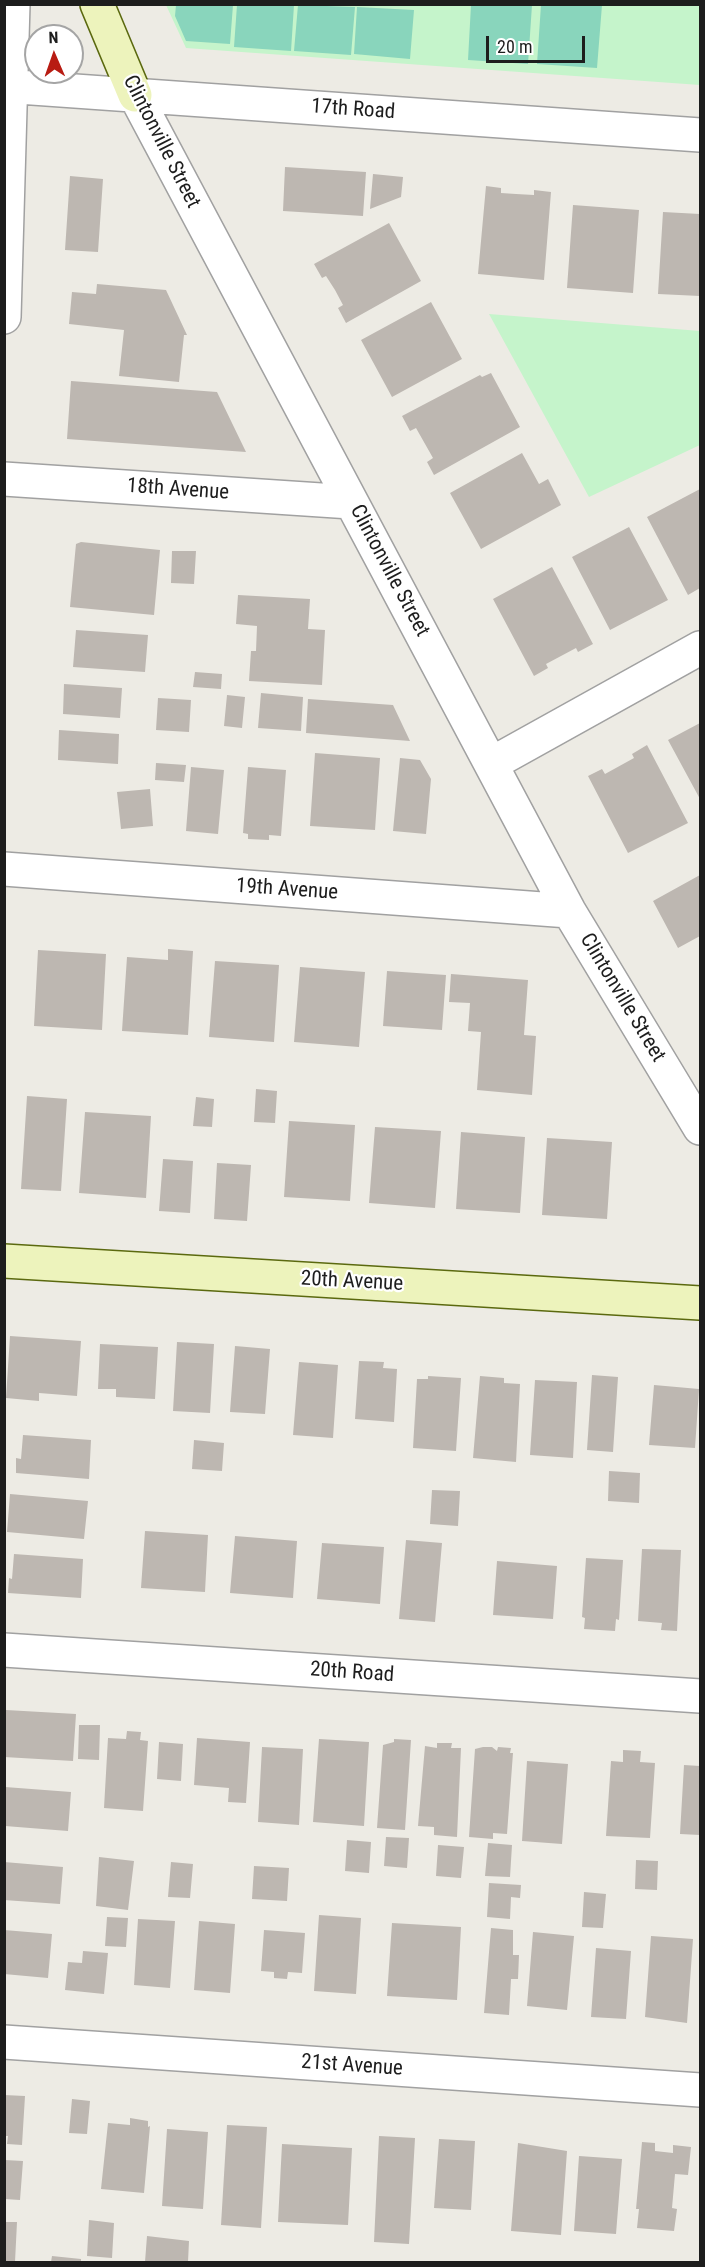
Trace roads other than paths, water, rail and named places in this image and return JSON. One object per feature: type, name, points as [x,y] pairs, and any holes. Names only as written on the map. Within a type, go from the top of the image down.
[{"type":"street","points":[[4,317],[11,148],[8,86],[13,4]]},
{"type":"street","name":"Clintonville Street","points":[[97,4],[135,95],[569,910],[700,1128]]},
{"type":"street","name":"17th Road","points":[[8,86],[700,135]]},
{"type":"street","name":"18th Avenue","points":[[4,479],[351,502]]},
{"type":"street","points":[[493,764],[700,648]]},
{"type":"street","name":"19th Avenue","points":[[4,869],[569,910]]},
{"type":"street","name":"20th Avenue","points":[[4,1261],[700,1303]]},
{"type":"street","name":"20th Road","points":[[4,1650],[700,1696]]},
{"type":"street","name":"21st Avenue","points":[[4,2042],[700,2090]]}]
